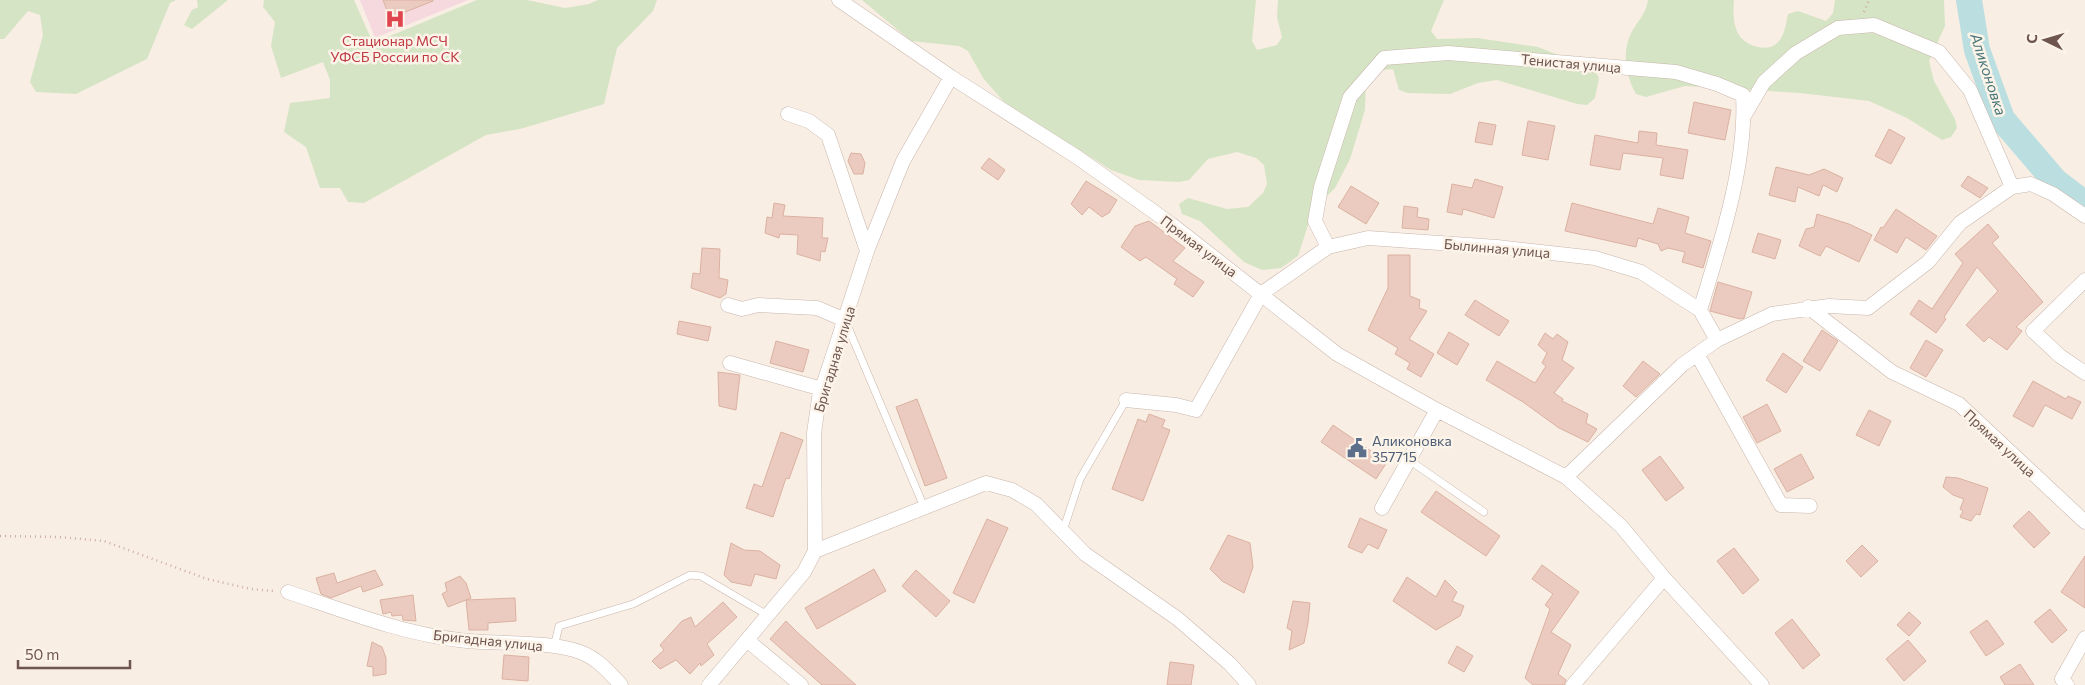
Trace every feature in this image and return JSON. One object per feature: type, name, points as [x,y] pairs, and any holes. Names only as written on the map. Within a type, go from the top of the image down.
[{"type":"street","name":"Прямая улица","points":[[839,0],[1077,158],[1171,224],[1261,294],[1301,328],[1337,354],[1437,410],[1566,477],[1621,526],[1664,578],[1762,685]]},
{"type":"street","points":[[1744,116],[1764,82],[1796,53],[1838,28],[1874,25],[1939,52],[1970,90],[2012,187]]},
{"type":"street","name":"Тенистая улица","points":[[1328,247],[1315,221],[1321,187],[1350,97],[1384,58],[1448,53],[1676,72],[1717,84],[1743,95],[1744,116],[1727,222],[1700,310]]},
{"type":"street","name":"Бригадная улица","points":[[709,685],[770,616],[804,572],[815,551],[814,433],[822,389],[867,251],[904,161],[951,76]]},
{"type":"street","points":[[788,114],[808,121],[828,135],[867,251]]},
{"type":"street","points":[[1566,477],[1682,366],[1717,340],[1772,314],[1808,307],[1868,308],[1928,262],[1960,223],[2012,187],[2031,184],[2053,194],[2085,216]]},
{"type":"street","name":"Былинная улица","points":[[1261,294],[1328,247],[1368,238],[1497,247],[1595,258],[1641,272],[1700,310],[1717,340]]},
{"type":"street","points":[[2085,280],[2033,331],[2060,356],[2085,373]]},
{"type":"street","points":[[1126,400],[1176,405],[1196,410],[1261,294]]},
{"type":"street","points":[[728,305],[742,308],[758,305],[817,308],[845,320]]},
{"type":"street","name":"Прямая улица","points":[[1808,307],[1892,372],[1959,404],[2085,522]]},
{"type":"street","points":[[1697,354],[1781,505],[1810,506]]},
{"type":"street","points":[[730,363],[822,389]]},
{"type":"street","points":[[1382,508],[1437,410]]},
{"type":"street","points":[[815,551],[986,483],[1012,490],[1036,504],[1085,554],[1178,619],[1230,664],[1249,685]]},
{"type":"street","points":[[1572,685],[1664,578]]},
{"type":"street","name":"Бригадная улица","points":[[288,592],[400,630],[460,640],[554,647],[581,652],[605,667],[621,685]]},
{"type":"street","points":[[2064,682],[2085,638]]},
{"type":"street","points":[[748,641],[801,685]]},
{"type":"lane","points":[[845,320],[924,507]]},
{"type":"lane","points":[[1062,531],[1080,479],[1126,400]]},
{"type":"lane","points":[[1409,460],[1484,512]]},
{"type":"lane","points":[[554,647],[559,626],[633,604],[690,575],[700,576],[770,616]]},
{"type":"path","points":[[0,536],[59,536],[104,540],[207,580],[251,589],[288,592]]},
{"type":"shaded area","name":"Стационар МСЧ УФСБ России по СК","points":[[360,0],[468,0],[375,38]]},
{"type":"green space","points":[[0,0],[176,0],[170,3],[147,59],[76,94],[36,92],[30,82],[43,35],[40,15],[28,11],[4,39],[0,39]]},
{"type":"green space","points":[[197,0],[228,0],[192,29],[184,25],[192,10],[198,7]]},
{"type":"green space","points":[[264,0],[354,0],[373,43],[477,0],[527,0],[565,8],[589,4],[598,0],[657,0],[653,11],[617,48],[604,104],[520,129],[486,135],[364,203],[348,202],[340,188],[320,188],[306,147],[284,132],[290,103],[330,98],[330,80],[323,62],[281,78],[271,46],[275,22],[263,7]]},
{"type":"green space","points":[[862,0],[1256,0],[1252,41],[1257,50],[1277,45],[1282,37],[1277,17],[1278,0],[1444,0],[1431,31],[1437,39],[1477,38],[1538,47],[1594,69],[1599,78],[1595,98],[1587,105],[1577,104],[1497,80],[1478,83],[1450,94],[1408,93],[1399,90],[1393,69],[1383,70],[1366,79],[1365,110],[1350,159],[1335,188],[1313,210],[1298,256],[1281,268],[1262,270],[1244,262],[1200,221],[1182,214],[1179,204],[1188,198],[1227,209],[1248,207],[1263,193],[1267,184],[1264,165],[1256,158],[1237,152],[1208,159],[1189,180],[1179,182],[1139,180],[1111,170],[1004,102],[983,78],[968,51],[959,46],[911,41]]},
{"type":"green space","points":[[1648,0],[1734,0],[1735,22],[1739,35],[1751,45],[1768,48],[1777,43],[1782,37],[1788,14],[1798,11],[1826,21],[1833,13],[1835,0],[1944,0],[1945,26],[1929,61],[1934,81],[1955,119],[1957,128],[1951,137],[1942,140],[1907,118],[1869,101],[1800,93],[1685,86],[1646,97],[1636,94],[1626,67],[1627,45],[1634,28],[1645,11]]},
{"type":"building","points":[[383,0],[433,0],[433,1],[390,18]]},
{"type":"building","points":[[1694,102],[1731,110],[1725,140],[1688,133]]},
{"type":"building","points":[[1528,121],[1555,126],[1548,160],[1522,155]]},
{"type":"building","points":[[1479,122],[1496,125],[1492,145],[1475,142]]},
{"type":"building","points":[[1889,129],[1905,138],[1891,164],[1875,156]]},
{"type":"building","points":[[1639,131],[1657,133],[1656,145],[1688,150],[1683,179],[1660,175],[1663,158],[1623,153],[1620,170],[1590,165],[1595,135],[1638,143]]},
{"type":"building","points":[[851,153],[861,154],[865,163],[863,174],[854,174],[848,161]]},
{"type":"building","points":[[989,158],[1005,170],[998,180],[981,168]]},
{"type":"building","points":[[1776,167],[1809,175],[1824,169],[1843,178],[1837,192],[1823,185],[1819,196],[1798,187],[1795,202],[1769,195]]},
{"type":"building","points":[[1968,176],[1988,188],[1980,198],[1961,186]]},
{"type":"building","points":[[1475,179],[1503,187],[1494,218],[1463,209],[1462,215],[1447,212],[1452,184],[1472,188]]},
{"type":"building","points":[[1086,181],[1117,200],[1109,213],[1102,217],[1089,207],[1082,215],[1071,204]]},
{"type":"building","points":[[1351,186],[1379,203],[1366,224],[1338,207]]},
{"type":"building","points":[[774,203],[785,205],[783,216],[823,218],[822,238],[828,238],[825,252],[821,251],[820,261],[797,254],[798,235],[780,234],[779,238],[765,233],[767,217],[772,218]]},
{"type":"building","points":[[1572,203],[1653,224],[1658,208],[1689,217],[1685,233],[1711,241],[1703,268],[1682,262],[1685,252],[1668,248],[1661,251],[1658,244],[1638,238],[1636,247],[1565,231]]},
{"type":"building","points":[[1404,206],[1418,208],[1417,217],[1429,219],[1428,230],[1402,228]]},
{"type":"building","points":[[1896,209],[1937,236],[1926,250],[1906,237],[1897,253],[1874,240],[1881,227],[1883,228]]},
{"type":"building","points":[[1817,214],[1849,224],[1872,235],[1859,262],[1826,246],[1820,256],[1799,246],[1806,229],[1814,227]]},
{"type":"building","points":[[1149,221],[1185,248],[1173,261],[1204,282],[1193,297],[1174,284],[1177,279],[1146,257],[1140,261],[1121,247],[1135,226]]},
{"type":"building","points":[[1988,224],[1999,237],[1992,243],[2043,302],[2016,327],[2022,331],[2007,350],[1989,337],[1984,342],[1966,325],[1998,291],[1977,267],[1944,317],[1946,319],[1936,333],[1910,314],[1919,300],[1932,309],[1963,263],[1955,254]]},
{"type":"building","points":[[1758,233],[1781,240],[1775,259],[1752,252]]},
{"type":"building","points":[[702,248],[720,249],[719,278],[728,280],[726,294],[720,298],[691,288],[693,273],[700,274]]},
{"type":"building","points":[[1388,255],[1410,255],[1410,296],[1420,300],[1419,308],[1427,311],[1409,339],[1434,354],[1421,377],[1407,369],[1410,363],[1395,354],[1398,348],[1368,330],[1388,288]]},
{"type":"building","points":[[1718,282],[1752,292],[1744,318],[1740,319],[1710,311]]},
{"type":"building","points":[[1475,300],[1509,321],[1499,336],[1465,315]]},
{"type":"building","points":[[679,321],[711,327],[708,341],[677,334]]},
{"type":"building","points":[[1822,330],[1838,341],[1820,371],[1803,361]]},
{"type":"building","points":[[1449,332],[1469,344],[1457,365],[1437,353]]},
{"type":"building","points":[[1545,333],[1553,339],[1557,334],[1568,342],[1562,360],[1574,368],[1554,393],[1563,399],[1562,401],[1588,414],[1586,423],[1597,429],[1588,442],[1559,428],[1523,402],[1486,380],[1497,361],[1535,383],[1546,366],[1542,363],[1547,353],[1538,345]]},
{"type":"building","points":[[1926,340],[1943,350],[1926,377],[1910,368]]},
{"type":"building","points":[[776,341],[809,350],[803,372],[770,363]]},
{"type":"building","points":[[1783,353],[1803,367],[1786,393],[1766,380]]},
{"type":"building","points":[[1643,361],[1660,374],[1636,397],[1623,386]]},
{"type":"building","points":[[718,372],[740,375],[736,410],[719,406]]},
{"type":"building","points":[[2033,381],[2066,399],[2068,396],[2081,402],[2072,419],[2045,405],[2033,427],[2013,416]]},
{"type":"building","points":[[917,399],[947,478],[925,486],[896,407]]},
{"type":"building","points":[[1767,404],[1781,431],[1757,443],[1743,417]]},
{"type":"building","points":[[1869,410],[1891,421],[1879,446],[1856,435]]},
{"type":"building","points":[[1149,414],[1165,420],[1162,427],[1170,430],[1143,501],[1112,489],[1138,419],[1146,422]]},
{"type":"building","points":[[1333,425],[1387,462],[1376,479],[1321,442]]},
{"type":"building","points":[[781,432],[803,440],[789,479],[786,478],[773,517],[746,508],[754,484],[762,487]]},
{"type":"building","points":[[1801,454],[1814,478],[1787,492],[1774,469]]},
{"type":"building","points":[[1660,456],[1684,488],[1666,501],[1642,470]]},
{"type":"building","points":[[1946,477],[1958,478],[1988,488],[1980,515],[1976,514],[1971,521],[1960,517],[1963,511],[1960,509],[1964,499],[1953,495],[1943,487]]},
{"type":"building","points":[[1436,491],[1500,536],[1486,556],[1421,512]]},
{"type":"building","points":[[2029,511],[2050,533],[2034,548],[2013,526]]},
{"type":"building","points":[[1360,518],[1387,530],[1378,549],[1368,544],[1362,553],[1348,547]]},
{"type":"building","points":[[987,519],[1008,528],[974,603],[953,593]]},
{"type":"building","points":[[1228,535],[1250,543],[1253,567],[1244,593],[1222,581],[1210,569]]},
{"type":"building","points":[[731,543],[744,550],[760,551],[780,565],[776,579],[755,574],[751,586],[731,582],[724,575]]},
{"type":"building","points":[[1862,545],[1878,561],[1861,577],[1846,561]]},
{"type":"building","points":[[1734,548],[1759,580],[1743,594],[1717,561]]},
{"type":"building","points":[[2085,556],[2085,608],[2061,592]]},
{"type":"building","points":[[1542,565],[1579,592],[1551,632],[1571,645],[1558,674],[1566,680],[1564,685],[1533,685],[1525,678],[1550,609],[1545,605],[1553,594],[1532,579]]},
{"type":"building","points":[[874,569],[886,591],[817,629],[805,608]]},
{"type":"building","points":[[375,570],[383,585],[363,592],[361,586],[331,598],[321,594],[316,578],[334,573],[337,583]]},
{"type":"building","points":[[916,570],[950,601],[936,617],[902,586]]},
{"type":"building","points":[[460,576],[466,583],[471,598],[448,607],[442,594],[447,591],[445,583]]},
{"type":"building","points":[[1407,577],[1436,597],[1445,580],[1457,592],[1452,601],[1464,606],[1460,616],[1436,630],[1393,601]]},
{"type":"building","points":[[413,595],[416,621],[403,620],[402,615],[392,616],[391,612],[383,614],[380,600]]},
{"type":"building","points":[[515,598],[516,621],[488,623],[488,630],[469,630],[466,600]]},
{"type":"building","points":[[1293,601],[1310,603],[1304,643],[1289,650],[1292,631],[1287,628]]},
{"type":"building","points":[[723,602],[737,617],[707,644],[714,655],[701,666],[700,663],[690,674],[676,660],[660,669],[652,661],[664,650],[660,645],[682,621],[691,617],[695,627]]},
{"type":"building","points":[[2050,609],[2067,630],[2052,643],[2034,622]]},
{"type":"building","points":[[1909,612],[1921,623],[1909,636],[1897,625]]},
{"type":"building","points":[[1792,619],[1820,655],[1803,669],[1775,633]]},
{"type":"building","points":[[1987,620],[2004,644],[1986,656],[1970,632]]},
{"type":"building","points":[[786,621],[856,685],[822,685],[770,639]]},
{"type":"building","points":[[1908,640],[1926,661],[1904,681],[1886,659]]},
{"type":"building","points":[[372,642],[382,647],[386,658],[386,674],[373,676],[373,667],[367,666]]},
{"type":"building","points":[[1457,646],[1473,656],[1464,672],[1448,663]]},
{"type":"building","points":[[504,655],[529,657],[528,681],[502,679]]},
{"type":"building","points":[[1170,662],[1194,665],[1191,685],[1167,685]]},
{"type":"building","points":[[2020,664],[2034,685],[2005,685],[2000,677]]},
{"type":"waterway","name":"Аликоновка","points":[[1969,0],[1977,50],[2002,119],[2055,181],[2085,204]]},
{"type":"place","name":"Стационар МСЧ УФСБ России по СК","points":[[395,19]]},
{"type":"place","name":"Аликоновка 357715","points":[[1357,448]]}]
